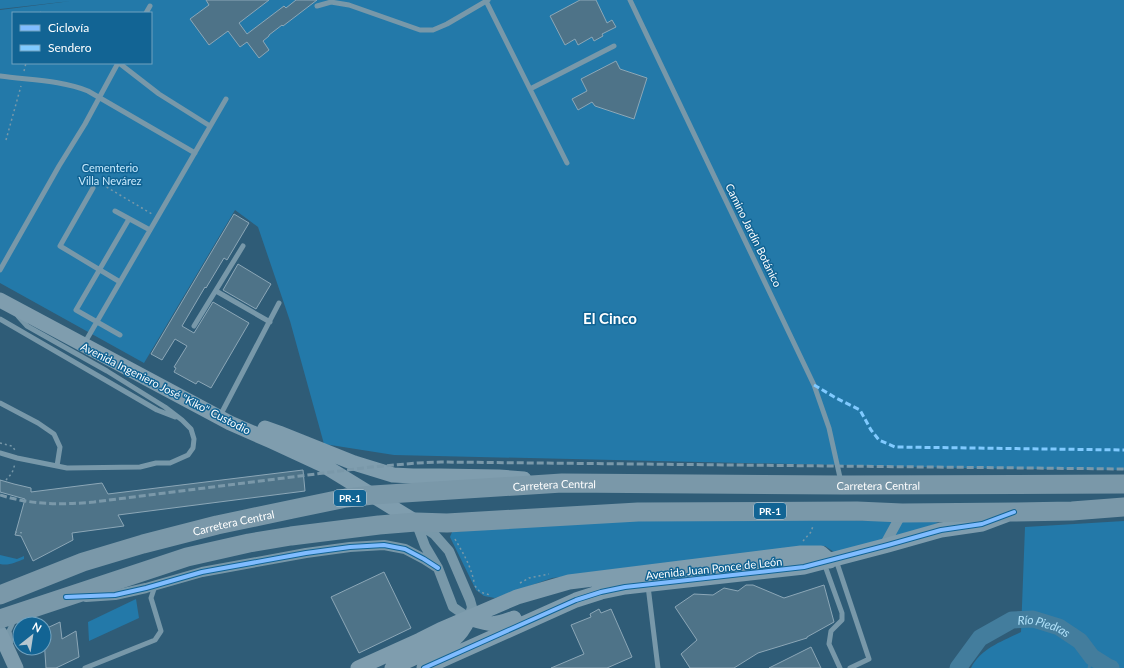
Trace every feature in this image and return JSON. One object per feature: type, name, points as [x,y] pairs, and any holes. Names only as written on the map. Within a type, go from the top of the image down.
[{"type":"highway","name":"Carretera Central","points":[[0,595],[83,562],[150,542],[217,525],[346,498],[373,495],[562,482],[842,485],[1124,484]]},
{"type":"highway","points":[[416,522],[430,501],[440,491]]},
{"type":"highway","name":"PR-1","points":[[0,619],[186,558],[249,543],[311,533],[416,522],[447,523],[638,512],[1014,512],[1072,511],[1124,507]]},
{"type":"street","name":"Avenida Ingeniero José \"Kiko\" Custodio","points":[[2,302],[230,423],[271,440],[323,465],[416,522]]},
{"type":"street","points":[[196,405],[279,433],[354,463],[393,475],[499,477],[562,482]]},
{"type":"street","points":[[884,546],[902,512]]},
{"type":"street","name":"Avenida Juan Ponce de León","points":[[358,668],[440,630],[517,597],[569,582],[646,579],[804,567],[941,530],[982,524],[1014,512]]},
{"type":"street","points":[[416,522],[425,546],[438,568],[453,607],[469,618],[490,624],[498,624],[561,602],[576,600]]},
{"type":"street","points":[[392,668],[453,640],[460,635],[469,618],[472,607],[449,551],[434,534],[416,522]]},
{"type":"street","points":[[66,597],[115,595],[202,572],[306,553],[350,547],[384,545],[405,549],[438,568]]},
{"type":"street","name":"Avenida Juan Ponce de León","points":[[424,668],[576,600],[601,592],[625,587],[646,579]]},
{"type":"street","points":[[0,633],[16,668]]},
{"type":"lane","name":"Camino Jardín Botánico","points":[[630,0],[814,385],[829,428],[842,485]]},
{"type":"lane","points":[[316,6],[331,2],[349,5],[420,30],[433,30],[447,24],[487,1],[567,163]]},
{"type":"lane","points":[[147,12],[150,6]]},
{"type":"lane","points":[[530,89],[614,46]]},
{"type":"lane","points":[[0,270],[117,64]]},
{"type":"lane","points":[[119,64],[159,94],[210,126]]},
{"type":"lane","points":[[0,76],[37,80],[78,87],[88,91],[195,153]]},
{"type":"lane","points":[[84,345],[226,99]]},
{"type":"lane","points":[[93,188],[60,246],[120,282]]},
{"type":"lane","points":[[115,211],[150,230]]},
{"type":"lane","points":[[120,335],[76,310],[129,219]]},
{"type":"lane","points":[[194,326],[243,246]]},
{"type":"lane","points":[[216,291],[270,322]]},
{"type":"lane","points":[[0,453],[17,458],[68,468],[140,466],[156,463],[170,463],[188,455],[193,448],[194,439],[191,429],[182,420],[153,399],[28,326],[2,302]]},
{"type":"lane","points":[[221,414],[279,303]]},
{"type":"lane","points":[[0,319],[157,410],[182,420]]},
{"type":"lane","points":[[0,403],[38,423],[54,434],[60,447],[57,466]]},
{"type":"lane","points":[[830,561],[869,660],[850,668]]},
{"type":"lane","points":[[830,561],[842,613],[842,620],[831,631],[829,644],[840,668]]},
{"type":"lane","points":[[646,579],[658,668]]},
{"type":"lane","points":[[85,668],[155,640],[161,631],[151,598],[155,585]]},
{"type":"lane","points":[[12,624],[9,631],[10,642],[12,645]]},
{"type":"path","points":[[6,140],[26,64]]},
{"type":"path","points":[[97,181],[157,218]]},
{"type":"path","points":[[803,541],[811,532],[814,511]]},
{"type":"path","points":[[15,532],[24,533]]},
{"type":"path","points":[[455,539],[466,557],[472,572],[474,584],[480,592],[491,596]]},
{"type":"path","points":[[515,586],[529,578],[551,574]]},
{"type":"green space","name":"Cementerio Villa Nevárez","points":[[0,0],[1124,0],[1124,470],[966,468],[394,455],[324,444],[290,321],[258,227],[235,210],[144,363],[0,283],[0,10],[71,1],[0,9]]},
{"type":"green space","points":[[610,520],[932,521],[939,523],[837,554],[825,546],[803,547],[552,578],[495,598],[484,596],[476,590],[450,537],[452,532]]},
{"type":"green space","points":[[1124,521],[1124,668],[971,668],[980,655],[986,650],[1021,632],[1025,527]]},
{"type":"green space","points":[[0,555],[17,559],[24,556],[24,559],[9,564],[0,564]]},
{"type":"green space","points":[[136,599],[139,618],[89,641],[88,622]]},
{"type":"building","points":[[206,0],[269,0],[239,23],[247,34],[284,6],[286,8],[296,0],[317,0],[283,26],[282,25],[263,41],[269,50],[259,58],[247,42],[240,47],[228,31],[209,45],[190,19],[209,5]]},
{"type":"building","points":[[580,0],[596,0],[607,23],[612,20],[616,27],[602,34],[603,36],[594,41],[592,37],[578,45],[575,39],[565,45],[550,16]]},
{"type":"building","points":[[616,61],[620,69],[647,78],[634,119],[595,106],[592,102],[578,110],[572,99],[587,91],[581,79]]},
{"type":"building","points":[[234,214],[249,223],[227,260],[224,258],[206,288],[205,287],[182,326],[194,333],[213,302],[249,323],[211,388],[198,381],[196,384],[174,372],[176,368],[174,367],[187,346],[175,339],[162,360],[151,354]]},
{"type":"building","points":[[238,264],[271,284],[256,309],[223,290]]},
{"type":"building","points":[[303,470],[305,491],[118,515],[124,526],[72,533],[73,540],[33,561],[21,536],[15,535],[25,499],[0,492],[0,480],[31,488],[31,492],[102,483],[108,494]]},
{"type":"building","points":[[384,572],[411,628],[359,653],[331,597]]},
{"type":"building","points":[[746,585],[753,585],[784,598],[824,585],[834,622],[807,638],[758,653],[734,668],[690,668],[681,654],[697,640],[675,607],[694,594],[713,595],[724,588],[738,591]]},
{"type":"building","points":[[599,609],[601,613],[611,609],[632,657],[607,668],[551,668],[584,654],[571,625],[591,617],[590,614]]},
{"type":"building","points":[[60,622],[62,639],[76,631],[79,657],[56,668],[46,668],[45,656],[52,656],[52,626]]},
{"type":"building","points":[[811,647],[821,668],[769,668]]},
{"type":"waterway","name":"Río Piedras","points":[[958,668],[980,638],[1012,620],[1033,619],[1059,627],[1080,641],[1092,657],[1111,668]]},
{"type":"waterway","points":[[1089,668],[1092,657]]},
{"type":"railway","points":[[0,495],[24,501],[58,504],[82,503],[371,467],[441,462],[1124,469]]},
{"type":"marked path","points":[[814,385],[860,410],[871,430],[879,440],[895,447],[1124,450]]},
{"type":"cycle path","points":[[424,668],[576,600],[601,592],[625,587],[804,567],[941,530],[982,524],[1014,512]]},
{"type":"cycle path","points":[[66,597],[115,595],[202,572],[306,553],[350,547],[384,545],[405,549],[438,568]]},
{"type":"district","name":"El Cinco","points":[[610,318]]}]
